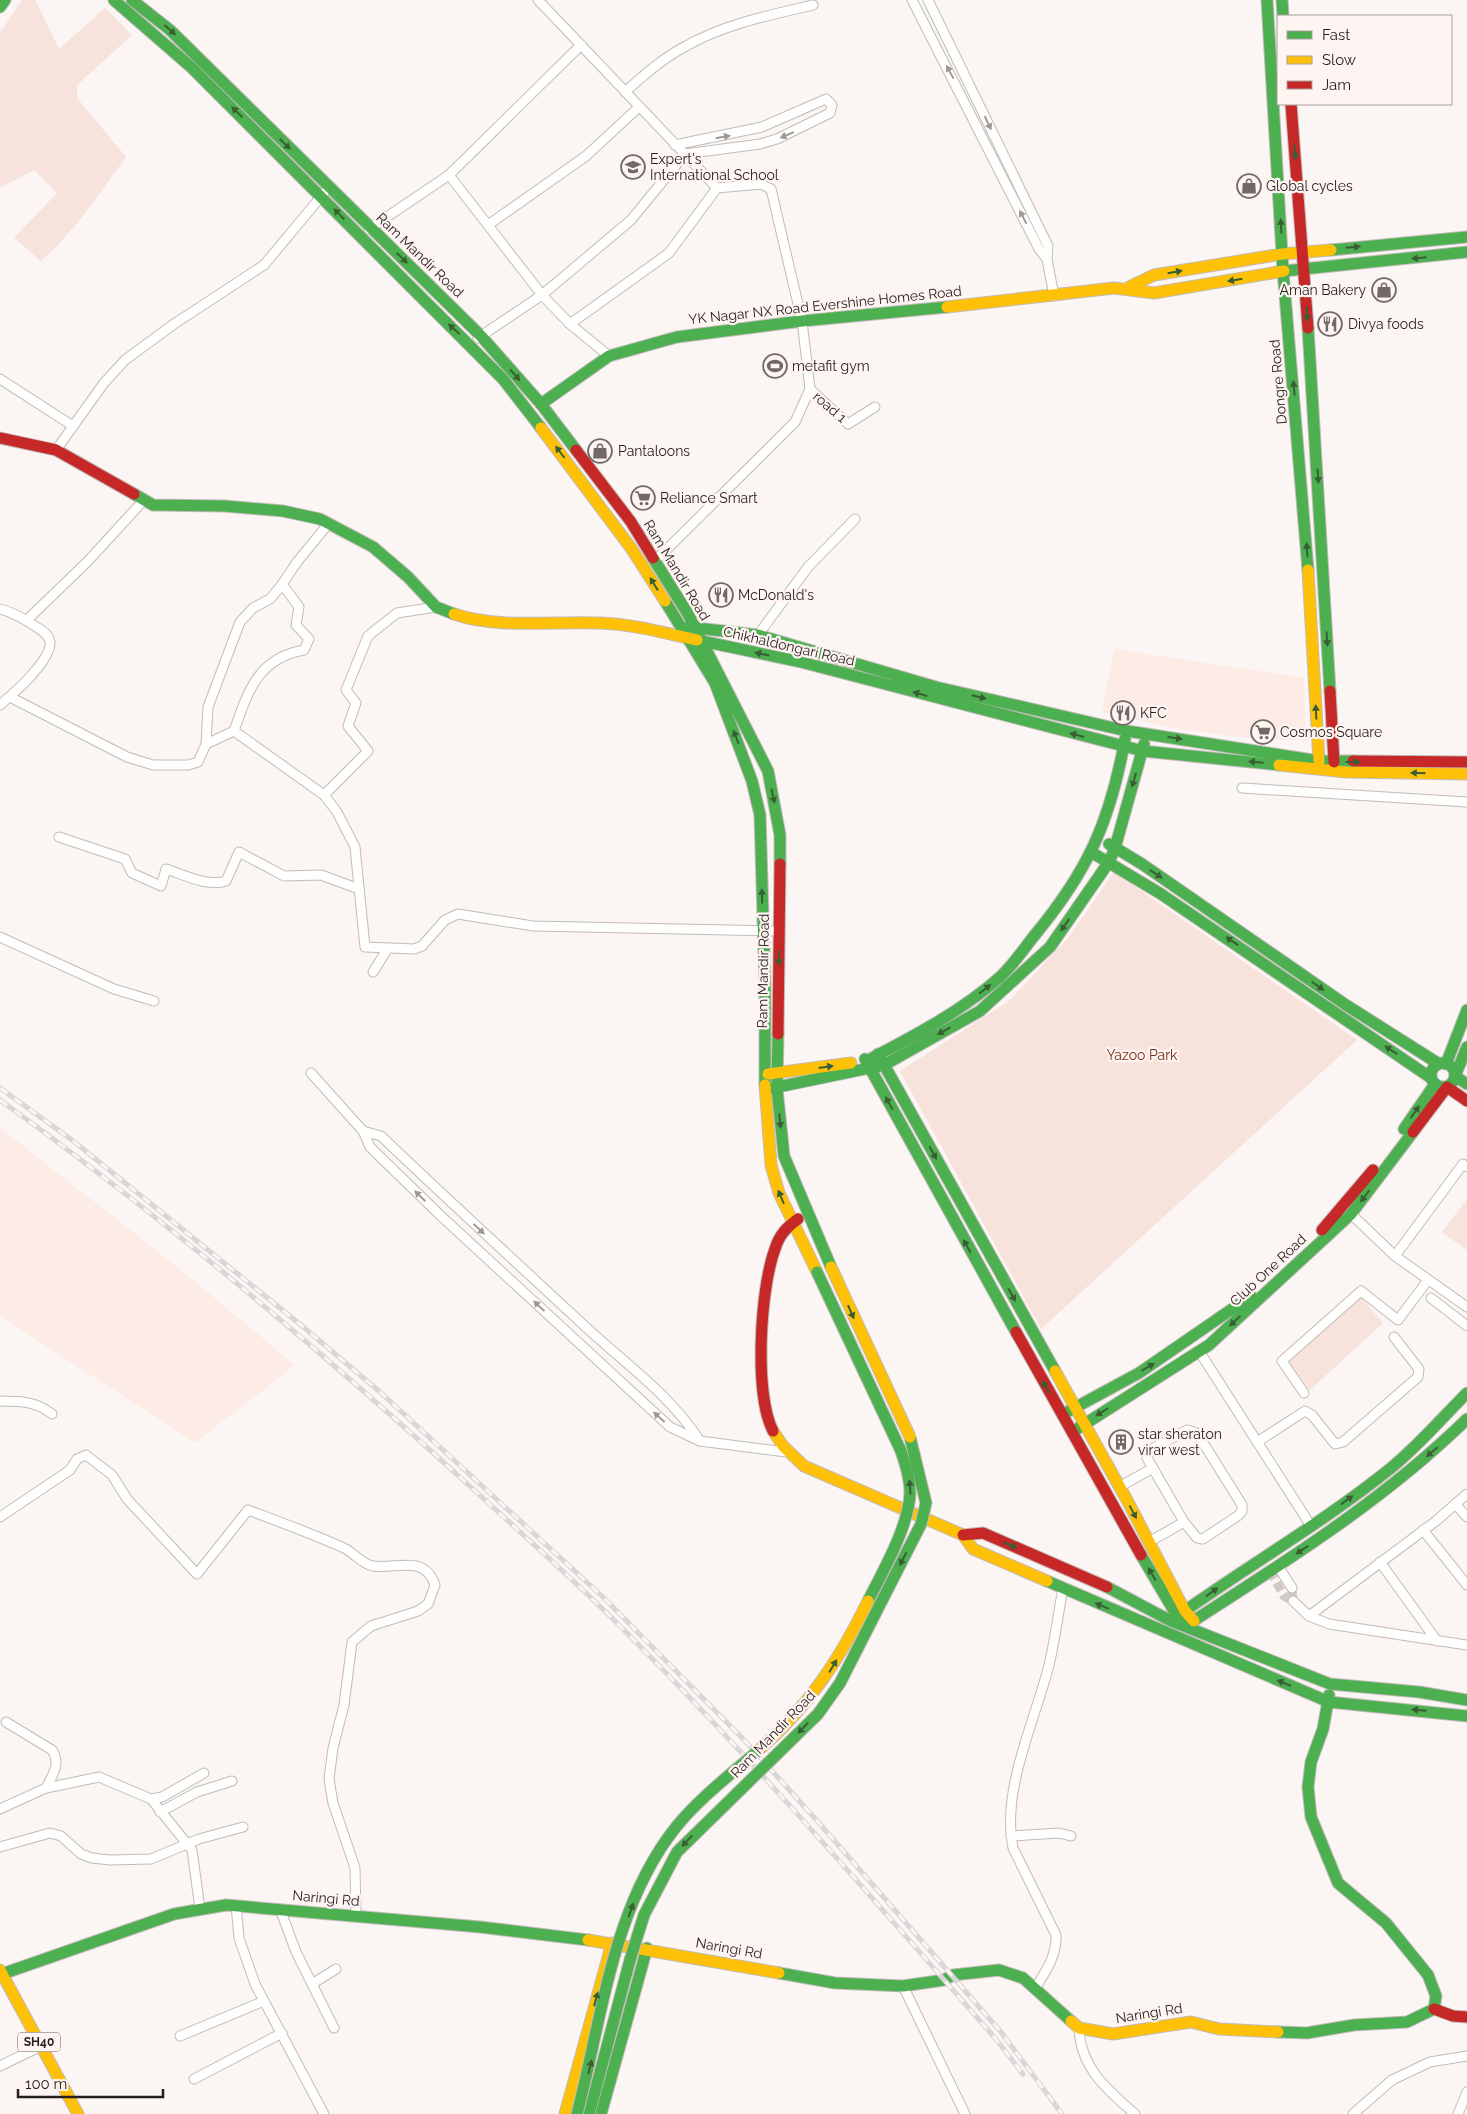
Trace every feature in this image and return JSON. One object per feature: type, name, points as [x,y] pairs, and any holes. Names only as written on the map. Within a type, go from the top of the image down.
[{"type":"street","points":[[0,7],[5,0]]},
{"type":"street","points":[[114,0],[191,67],[325,192],[361,237],[470,344],[530,411],[631,548],[715,683],[752,781],[760,815],[763,931],[771,1074],[868,1064]]},
{"type":"street","name":"Ram Mandir Road","points":[[132,0],[170,30],[325,192],[371,228],[481,336],[541,404],[631,522],[677,593],[768,771],[780,835],[779,931],[771,1089],[784,1156],[831,1267],[913,1444],[926,1502],[921,1524],[840,1683],[811,1720],[677,1852],[658,1883],[644,1915],[630,1960],[589,2114]]},
{"type":"street","points":[[538,0],[717,188]]},
{"type":"street","points":[[912,0],[1039,249],[1047,259]]},
{"type":"street","points":[[928,0],[1048,246],[1047,259],[1054,296]]},
{"type":"street","name":"Dongre Road","points":[[1267,0],[1283,271],[1306,532],[1319,761]]},
{"type":"street","points":[[1282,0],[1283,15]]},
{"type":"street","points":[[625,92],[652,69],[685,46],[728,28],[813,5]]},
{"type":"street","points":[[934,43],[947,38]]},
{"type":"street","points":[[361,237],[371,228],[449,175],[581,45]]},
{"type":"street","points":[[470,344],[542,295],[631,220],[685,154],[760,144],[790,134],[830,113],[832,105],[826,99],[762,128],[675,145]]},
{"type":"street","points":[[1291,105],[1304,252],[1308,351],[1334,762]]},
{"type":"street","points":[[488,225],[586,156],[639,107]]},
{"type":"street","points":[[799,111],[808,125]]},
{"type":"street","points":[[449,175],[542,295],[570,324],[609,356]]},
{"type":"street","points":[[1005,180],[1014,177]]},
{"type":"street","points":[[570,324],[669,253],[717,188],[761,184],[771,189],[802,321],[810,389],[795,422],[655,560]]},
{"type":"street","points":[[56,450],[104,383],[125,360],[174,324],[264,265],[325,192]]},
{"type":"street","name":"YK Nagar NX Road Evershine Homes Road","points":[[541,404],[609,356],[677,337],[802,321],[1129,287],[1154,275],[1282,254],[1467,237]]},
{"type":"street","name":"YK Nagar NX Road Evershine Homes Road","points":[[1129,287],[1140,292],[1154,293],[1305,268],[1467,252]]},
{"type":"street","points":[[0,379],[73,426]]},
{"type":"street","name":"road 1","points":[[810,389],[848,424],[876,407]]},
{"type":"street","points":[[0,438],[56,450],[101,473],[144,500],[162,506],[224,506],[283,511],[320,519],[373,546],[408,577],[436,607],[474,621],[601,623],[654,629]]},
{"type":"street","points":[[27,620],[88,560],[144,500]]},
{"type":"street","points":[[758,635],[808,567],[855,519]]},
{"type":"street","points":[[10,697],[127,757],[153,765],[188,765],[198,762],[206,744],[208,707],[240,622],[253,608],[270,599],[329,523]]},
{"type":"street","points":[[206,744],[234,731],[248,690],[270,662],[286,653],[304,650],[309,639],[296,626],[299,607],[282,584]]},
{"type":"street","points":[[324,795],[368,751],[348,726],[356,703],[346,690],[368,636],[397,613],[436,607]]},
{"type":"street","points":[[0,609],[13,612],[27,620],[48,636],[50,644],[48,651],[22,687],[0,705]]},
{"type":"street","name":"Chikhaldongari Road","points":[[654,629],[678,626],[758,635],[936,687],[1127,731],[1319,761],[1467,762]]},
{"type":"street","name":"Chikhaldongari Road","points":[[654,629],[702,642],[810,665],[1124,748],[1346,772],[1467,774]]},
{"type":"street","points":[[234,731],[324,795],[337,812],[355,847],[365,947],[414,949],[422,946],[446,920],[458,914],[532,926],[779,931]]},
{"type":"street","points":[[881,1060],[979,994],[1002,975],[1072,888],[1098,839],[1120,772],[1127,731]]},
{"type":"street","points":[[577,2114],[631,1909],[650,1868],[664,1843],[695,1808],[793,1718],[821,1686],[841,1652],[906,1518],[911,1497],[910,1477],[901,1451],[779,1193],[771,1165],[771,1089],[881,1060],[980,1011],[1050,947],[1109,862],[1115,848],[1143,751],[1146,733]]},
{"type":"street","points":[[1242,788],[1467,802]]},
{"type":"street","points":[[59,837],[125,859],[132,873],[161,886],[166,870],[205,881],[219,883],[226,881],[239,852],[284,876],[321,875],[359,889]]},
{"type":"street","points":[[1098,839],[1186,894],[1354,1010],[1442,1064],[1451,1067],[1455,1076],[1467,1084]]},
{"type":"street","points":[[1091,852],[1223,936],[1433,1081],[1467,1101]]},
{"type":"street","points":[[0,937],[114,989],[154,1002]]},
{"type":"street","points":[[373,972],[388,948]]},
{"type":"street","name":"Club One Road","points":[[1062,1414],[1162,1359],[1251,1296],[1328,1224],[1385,1157],[1433,1081],[1432,1069],[1442,1064],[1467,1010]]},
{"type":"street","name":"Club One Road","points":[[1072,1432],[1209,1344],[1351,1214],[1446,1087],[1452,1083],[1467,1047]]},
{"type":"street","points":[[881,1060],[1149,1542],[1178,1616]]},
{"type":"street","points":[[868,1064],[1101,1487],[1178,1616],[1189,1624]]},
{"type":"street","points":[[311,1073],[363,1131],[370,1147],[670,1427],[700,1441],[786,1452]]},
{"type":"street","points":[[363,1131],[381,1136],[509,1257],[671,1402],[700,1441]]},
{"type":"street","points":[[1395,1256],[1463,1164],[1467,1167]]},
{"type":"street","points":[[1351,1214],[1395,1256],[1467,1307]]},
{"type":"street","points":[[809,1215],[792,1221],[779,1234],[771,1254],[766,1284],[762,1357],[763,1402],[766,1420],[786,1452],[804,1466],[964,1535],[982,1533],[1178,1616],[1189,1624],[1330,1684],[1419,1692],[1467,1700]]},
{"type":"street","points":[[499,1269],[509,1257]]},
{"type":"street","points":[[1304,1393],[1282,1361],[1362,1290],[1398,1320],[1428,1280]]},
{"type":"street","points":[[1431,1298],[1466,1322]]},
{"type":"street","points":[[1257,1442],[1305,1411],[1312,1415],[1335,1444],[1343,1442],[1418,1377],[1419,1369],[1394,1337]]},
{"type":"street","points":[[1199,1351],[1311,1526]]},
{"type":"street","points":[[1158,1629],[1241,1571],[1311,1526],[1392,1467],[1467,1393]]},
{"type":"street","points":[[0,1401],[23,1400],[42,1406],[52,1414]]},
{"type":"street","points":[[1173,1636],[1278,1566],[1391,1486],[1448,1438],[1467,1418]]},
{"type":"street","points":[[1187,1430],[1192,1430],[1197,1433],[1242,1505],[1242,1511],[1203,1539],[1197,1538],[1184,1522],[1153,1468],[1147,1458],[1150,1450],[1187,1430]]},
{"type":"street","points":[[0,1517],[70,1470],[77,1459],[86,1455],[112,1475],[128,1498],[197,1574],[248,1510],[346,1549],[371,1566],[406,1563],[422,1569],[432,1577],[435,1585],[428,1604],[418,1611],[371,1626],[352,1642],[344,1706],[333,1748],[329,1779],[333,1804],[355,1868],[356,1915]]},
{"type":"street","points":[[1119,1487],[1153,1468]]},
{"type":"street","points":[[1309,1616],[1466,1495]]},
{"type":"street","points":[[1455,1504],[1467,1517]]},
{"type":"street","points":[[1149,1542],[1184,1522]]},
{"type":"street","points":[[1423,1530],[1467,1585]]},
{"type":"street","points":[[964,1535],[973,1549],[1329,1702],[1467,1716]]},
{"type":"street","points":[[1380,1562],[1437,1641]]},
{"type":"street","points":[[1278,1566],[1292,1588]]},
{"type":"street","points":[[1035,1989],[1054,1956],[1056,1935],[1018,1860],[1011,1836],[1013,1797],[1049,1664],[1063,1589]]},
{"type":"street","points":[[1293,1600],[1309,1616],[1329,1624],[1467,1646]]},
{"type":"street","points":[[1330,1684],[1329,1702],[1323,1729],[1310,1762],[1308,1787],[1311,1817],[1338,1883],[1386,1923],[1428,1975],[1436,1996],[1434,2009],[1453,2016],[1467,2017]]},
{"type":"street","points":[[6,1722],[52,1750],[58,1765],[46,1788]]},
{"type":"street","points":[[151,1799],[162,1797],[204,1773]]},
{"type":"street","points":[[0,1809],[46,1788],[99,1777],[151,1799],[192,1850],[200,1909]]},
{"type":"street","points":[[160,1812],[197,1792],[232,1781]]},
{"type":"street","points":[[0,1847],[50,1833],[55,1834],[81,1854],[110,1860],[151,1859],[186,1844],[243,1827]]},
{"type":"street","points":[[1011,1836],[1059,1833],[1071,1836]]},
{"type":"street","points":[[236,1905],[238,1938],[255,1984],[324,2114]]},
{"type":"street","name":"Naringi Rd","points":[[1,1973],[174,1914],[236,1905],[356,1915],[612,1943],[835,1983],[903,1986],[944,1980],[953,1975],[999,1970],[1023,1978],[1079,2028],[1113,2034],[1191,2022],[1219,2029],[1307,2033],[1354,2025],[1407,2022],[1421,2017],[1434,2009]]},
{"type":"street","points":[[280,1909],[296,1952],[334,2028]]},
{"type":"street","points":[[565,2114],[612,1943]]},
{"type":"street","points":[[601,2114],[647,1948]]},
{"type":"street","points":[[312,1984],[336,1969]]},
{"type":"street","name":"SH40","points":[[1,1973],[78,2114]]},
{"type":"street","points":[[903,1986],[965,2114]]},
{"type":"street","points":[[180,2036],[264,2001]]},
{"type":"street","points":[[1079,2028],[1080,2046],[1086,2061],[1110,2092],[1135,2114]]},
{"type":"street","points":[[194,2079],[282,2033]]},
{"type":"street","points":[[0,2066],[41,2046]]},
{"type":"street","points":[[1353,2114],[1392,2080],[1430,2062],[1467,2056]]},
{"type":"street","points":[[1458,2114],[1467,2092]]},
{"type":"shaded area","name":"Cosmos Square","points":[[1114,649],[1304,678],[1306,741],[1248,738],[1179,729],[1102,712]]},
{"type":"shaded area","points":[[0,1128],[170,1261],[295,1365],[195,1443],[0,1316]]},
{"type":"green space","points":[[22,0],[35,0],[59,49],[105,8],[132,35],[77,85],[77,98],[126,157],[76,225],[41,261],[14,238],[57,193],[34,170],[0,188],[0,33]]},
{"type":"green space","name":"Yazoo Park","points":[[1114,872],[1357,1040],[1041,1329],[900,1071],[1009,1001],[1068,938]]},
{"type":"green space","points":[[1467,1199],[1467,1250],[1442,1232]]},
{"type":"green space","points":[[1360,1296],[1383,1323],[1310,1390],[1288,1361]]},
{"type":"tunnel","points":[[1270,1571],[1284,1596],[1293,1601],[1292,1588]]},
{"type":"railway","points":[[0,1088],[72,1140],[301,1325],[380,1392],[604,1598],[749,1745],[819,1823],[1001,2032],[1062,2114]]},
{"type":"railway","points":[[0,1100],[62,1145],[242,1287],[359,1387],[583,1590],[668,1675],[764,1777],[995,2038],[1023,2074]]},
{"type":"traffic: fast","points":[[0,7],[5,0]]},
{"type":"traffic: fast","points":[[114,0],[191,67],[503,379],[541,428]]},
{"type":"traffic: fast","points":[[132,0],[170,30],[481,336],[541,404],[576,450]]},
{"type":"traffic: fast","points":[[1267,0],[1283,271],[1308,570]]},
{"type":"traffic: fast","points":[[1282,0],[1283,15]]},
{"type":"traffic: fast","points":[[1331,250],[1467,237]]},
{"type":"traffic: fast","points":[[1284,271],[1467,252]]},
{"type":"traffic: fast","points":[[541,404],[609,356],[677,337],[802,321],[947,307]]},
{"type":"traffic: fast","points":[[1308,328],[1330,691]]},
{"type":"traffic: fast","points":[[134,494],[153,505],[224,506],[283,511],[320,519],[373,547],[408,577],[436,607],[454,614]]},
{"type":"traffic: fast","points":[[653,558],[688,614],[768,771],[780,835],[780,864]]},
{"type":"traffic: fast","points":[[665,601],[715,683],[752,781],[760,815],[765,986],[765,1085]]},
{"type":"traffic: fast","points":[[688,627],[758,635],[936,687],[1127,731],[1319,761],[1353,761]]},
{"type":"traffic: fast","points":[[697,640],[801,662],[1143,751],[1279,765]]},
{"type":"traffic: fast","points":[[872,1058],[922,1031],[971,1000],[1000,977],[1018,957],[1053,912],[1083,867],[1104,821],[1119,769],[1125,739]]},
{"type":"traffic: fast","points":[[768,1089],[884,1065],[980,1011],[1050,947],[1109,862],[1115,848],[1144,744]]},
{"type":"traffic: fast","points":[[1109,844],[1142,864],[1346,1005],[1439,1064]]},
{"type":"traffic: fast","points":[[1091,852],[1161,894],[1431,1078]]},
{"type":"traffic: fast","points":[[1446,1064],[1467,1010]]},
{"type":"traffic: fast","points":[[778,1034],[777,1089],[784,1156],[831,1267]]},
{"type":"traffic: fast","points":[[1467,1047],[1455,1076],[1467,1084]]},
{"type":"traffic: fast","points":[[878,1054],[1055,1371]]},
{"type":"traffic: fast","points":[[865,1059],[1016,1332]]},
{"type":"traffic: fast","points":[[1443,1063],[1452,1066],[1455,1075],[1452,1084],[1443,1087],[1434,1084],[1431,1075],[1434,1066],[1443,1063]]},
{"type":"traffic: fast","points":[[1404,1129],[1435,1084]]},
{"type":"traffic: fast","points":[[1077,1429],[1209,1345],[1351,1214],[1413,1132]]},
{"type":"traffic: fast","points":[[817,1272],[901,1451],[909,1482],[909,1506],[905,1520],[888,1562],[868,1601]]},
{"type":"traffic: fast","points":[[1067,1412],[1139,1373],[1251,1296]]},
{"type":"traffic: fast","points":[[1179,1615],[1366,1488],[1411,1451],[1467,1393]]},
{"type":"traffic: fast","points":[[1187,1625],[1297,1554],[1367,1504],[1435,1449],[1467,1419]]},
{"type":"traffic: fast","points":[[630,1960],[644,1915],[677,1852],[818,1714],[840,1683],[921,1524],[926,1503],[910,1437]]},
{"type":"traffic: fast","points":[[1141,1555],[1177,1616],[1188,1625]]},
{"type":"traffic: fast","points":[[1047,1581],[1329,1702],[1467,1716]]},
{"type":"traffic: fast","points":[[1107,1587],[1171,1621],[1330,1684],[1419,1692],[1467,1700]]},
{"type":"traffic: fast","points":[[1329,1695],[1323,1729],[1311,1762],[1308,1787],[1311,1817],[1338,1883],[1386,1923],[1428,1975],[1436,1996],[1434,2009]]},
{"type":"traffic: fast","points":[[577,2114],[602,2003],[623,1928],[637,1892],[654,1858],[685,1816],[706,1795],[762,1747]]},
{"type":"traffic: fast","points":[[2,1974],[174,1914],[226,1905],[480,1927],[588,1940]]},
{"type":"traffic: fast","points":[[601,2114],[647,1948]]},
{"type":"traffic: fast","points":[[589,2114],[630,1960]]},
{"type":"traffic: fast","points":[[779,1973],[835,1983],[903,1986],[944,1980],[953,1975],[999,1970],[1023,1978],[1071,2021]]},
{"type":"traffic: fast","points":[[1278,2032],[1307,2033],[1354,2025],[1407,2022],[1434,2009]]},
{"type":"traffic: slow","points":[[1129,287],[1154,275],[1282,254],[1331,250]]},
{"type":"traffic: slow","points":[[947,307],[1114,288],[1154,293],[1284,271]]},
{"type":"traffic: slow","points":[[541,428],[631,548],[665,601]]},
{"type":"traffic: slow","points":[[1308,570],[1319,761]]},
{"type":"traffic: slow","points":[[454,614],[471,619],[507,623],[624,625],[697,640]]},
{"type":"traffic: slow","points":[[1279,765],[1346,772],[1467,774]]},
{"type":"traffic: slow","points":[[768,1074],[851,1063]]},
{"type":"traffic: slow","points":[[765,1085],[771,1165],[779,1193],[817,1272]]},
{"type":"traffic: slow","points":[[831,1267],[910,1437]]},
{"type":"traffic: slow","points":[[1055,1371],[1128,1502],[1185,1611],[1194,1621]]},
{"type":"traffic: slow","points":[[773,1431],[783,1446],[804,1466],[963,1535],[973,1549],[1047,1581]]},
{"type":"traffic: slow","points":[[762,1747],[795,1715],[809,1698],[847,1642],[868,1601]]},
{"type":"traffic: slow","points":[[588,1940],[779,1973]]},
{"type":"traffic: slow","points":[[565,2114],[612,1943]]},
{"type":"traffic: slow","points":[[0,1970],[78,2114]]},
{"type":"traffic: slow","points":[[1071,2021],[1079,2028],[1113,2034],[1191,2022],[1219,2029],[1278,2032]]},
{"type":"traffic: jam","points":[[1291,105],[1308,328]]},
{"type":"traffic: jam","points":[[0,438],[56,450],[134,494]]},
{"type":"traffic: jam","points":[[576,450],[631,522],[653,558]]},
{"type":"traffic: jam","points":[[1330,691],[1334,762]]},
{"type":"traffic: jam","points":[[1353,761],[1467,762]]},
{"type":"traffic: jam","points":[[778,1034],[780,864]]},
{"type":"traffic: jam","points":[[1413,1132],[1447,1087],[1467,1101]]},
{"type":"traffic: jam","points":[[1322,1230],[1373,1170]]},
{"type":"traffic: jam","points":[[773,1431],[763,1393],[761,1368],[763,1314],[770,1267],[775,1249],[781,1235],[798,1219]]},
{"type":"traffic: jam","points":[[1016,1332],[1141,1555]]},
{"type":"traffic: jam","points":[[963,1535],[983,1533],[1107,1587]]},
{"type":"traffic: jam","points":[[1434,2009],[1453,2016],[1467,2017]]},
{"type":"place","name":"Expert's International School","points":[[633,167]]},
{"type":"place","name":"Global cycles","points":[[1249,186]]},
{"type":"place","name":"Aman Bakery","points":[[1384,290]]},
{"type":"place","name":"Divya foods","points":[[1330,324]]},
{"type":"place","name":"metafit gym","points":[[775,366]]},
{"type":"place","name":"Pantaloons","points":[[600,451]]},
{"type":"place","name":"Reliance Smart","points":[[643,498]]},
{"type":"place","name":"McDonald's","points":[[721,595]]},
{"type":"place","name":"KFC","points":[[1123,713]]},
{"type":"place","name":"Cosmos Square","points":[[1263,732]]},
{"type":"place","name":"star sheraton virar west","points":[[1121,1442]]}]
